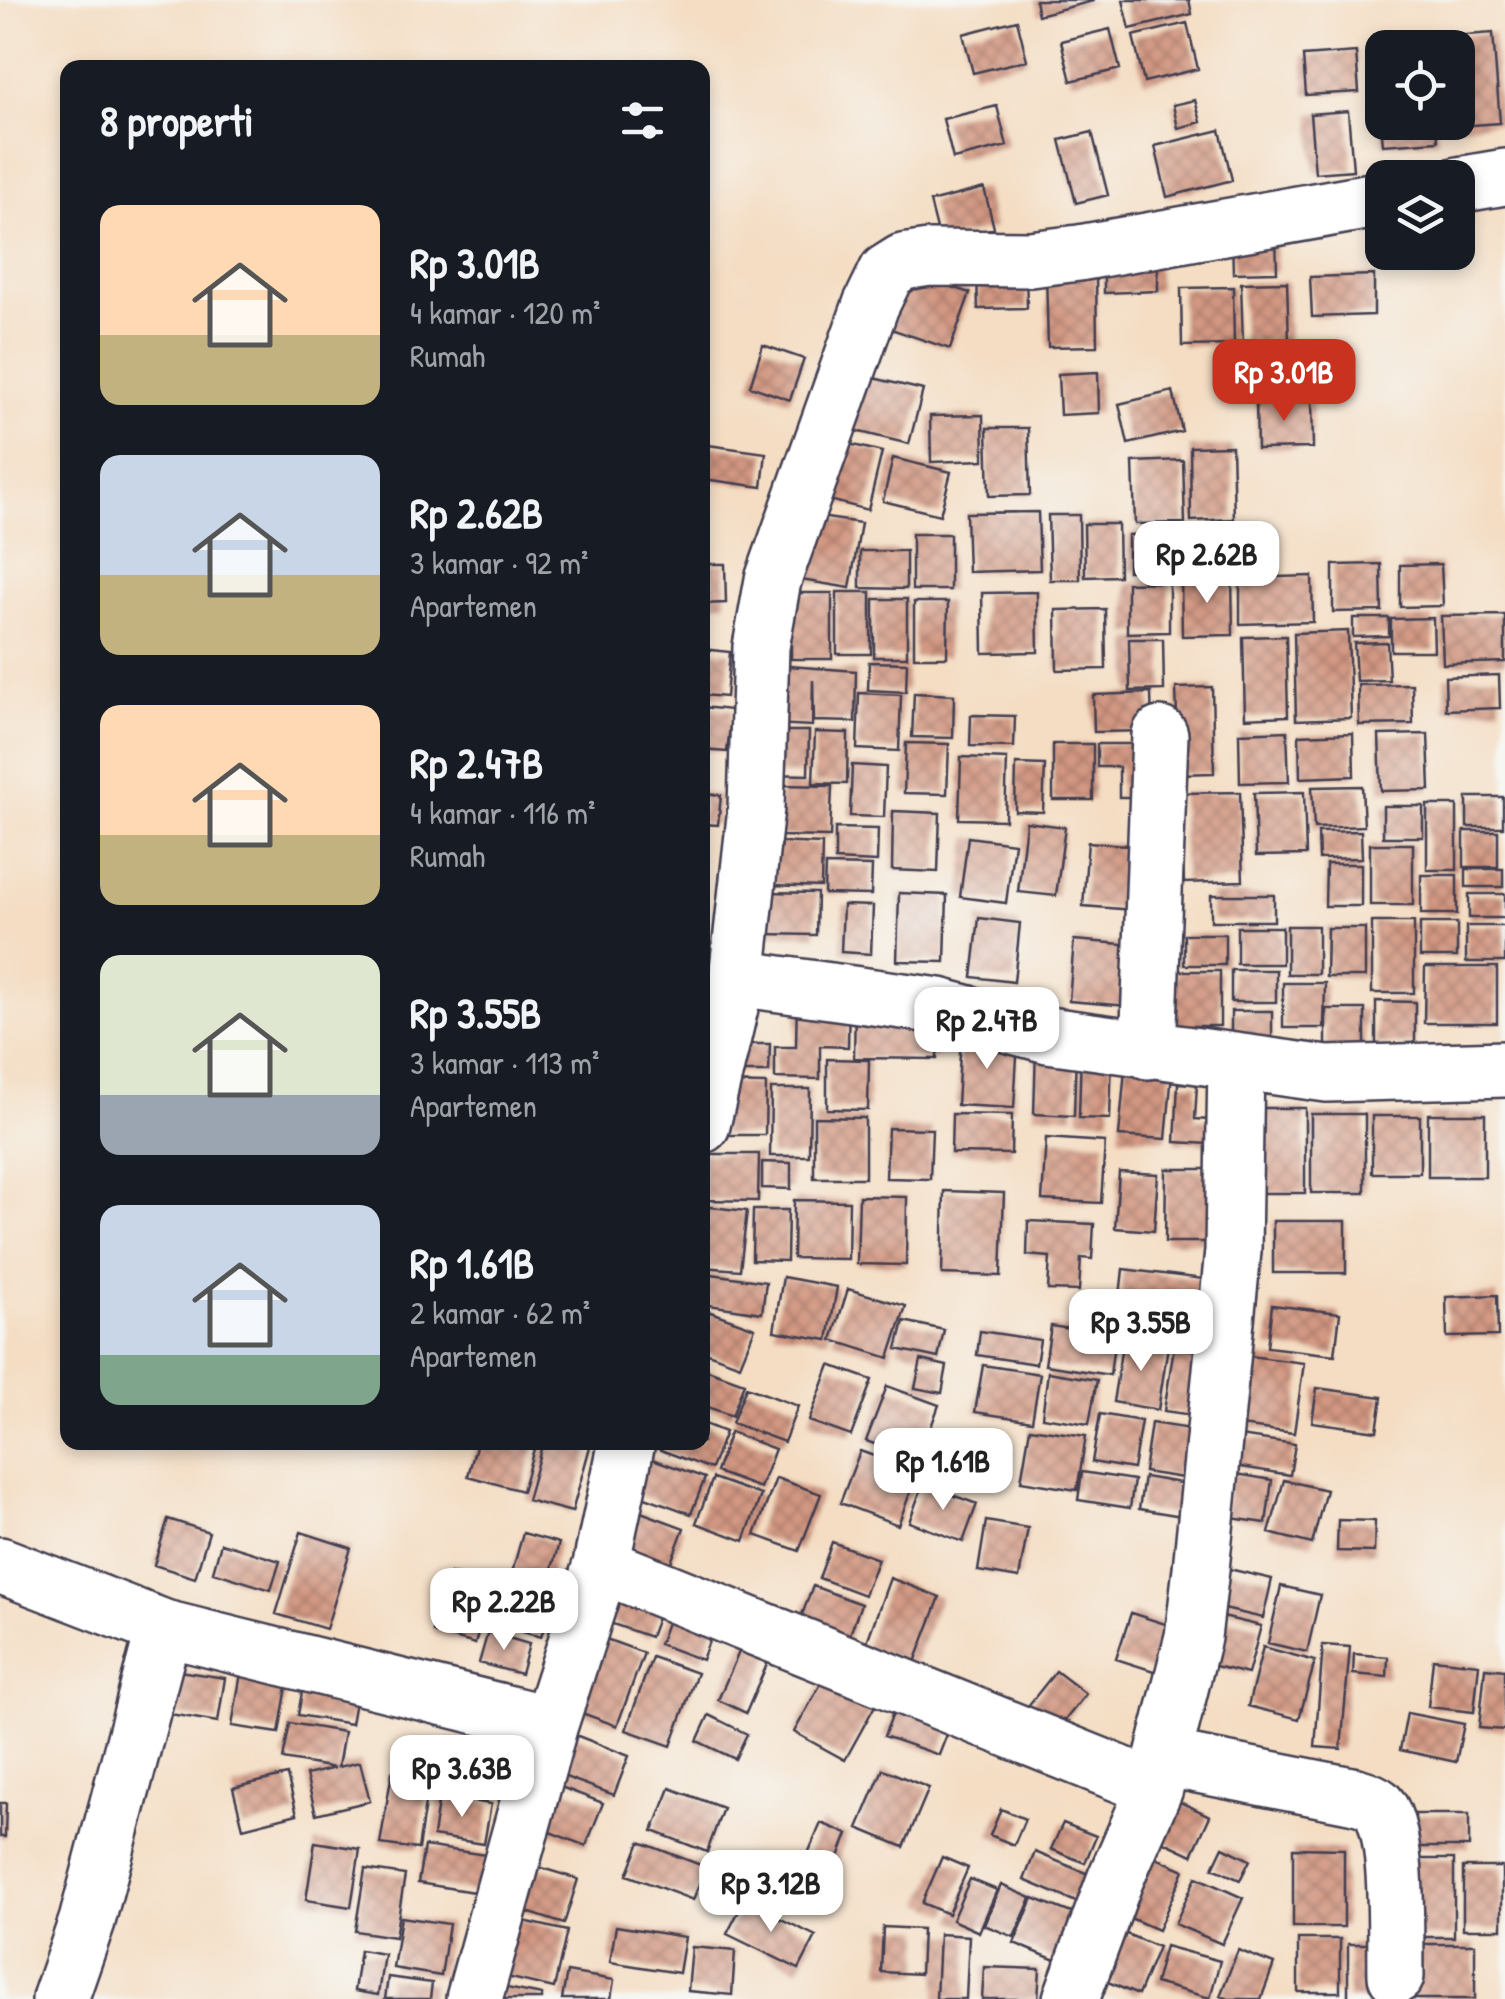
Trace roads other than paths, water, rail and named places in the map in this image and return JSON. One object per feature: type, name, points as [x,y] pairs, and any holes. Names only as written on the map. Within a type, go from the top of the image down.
[{"type":"street","points":[[1475,182],[1505,177]]},
{"type":"street","points":[[710,1091],[737,978],[756,808],[761,647],[773,580],[864,323],[887,272],[903,262],[929,258],[1030,259],[1079,253],[1365,202]]},
{"type":"street","points":[[1148,1051],[1160,735]]},
{"type":"street","points":[[737,978],[939,1006],[1048,1035],[1236,1062],[1353,1075],[1505,1069]]},
{"type":"street","points":[[1071,1999],[1159,1773],[1193,1638],[1233,1251],[1236,1062]]},
{"type":"street","points":[[474,1999],[550,1724],[601,1565],[625,1450]]},
{"type":"street","points":[[601,1565],[1159,1773],[1356,1796],[1376,1803],[1386,1817],[1392,1847],[1396,1976]]},
{"type":"street","points":[[0,1566],[164,1628],[550,1724]]},
{"type":"street","points":[[60,1999],[87,1921],[164,1628]]}]
